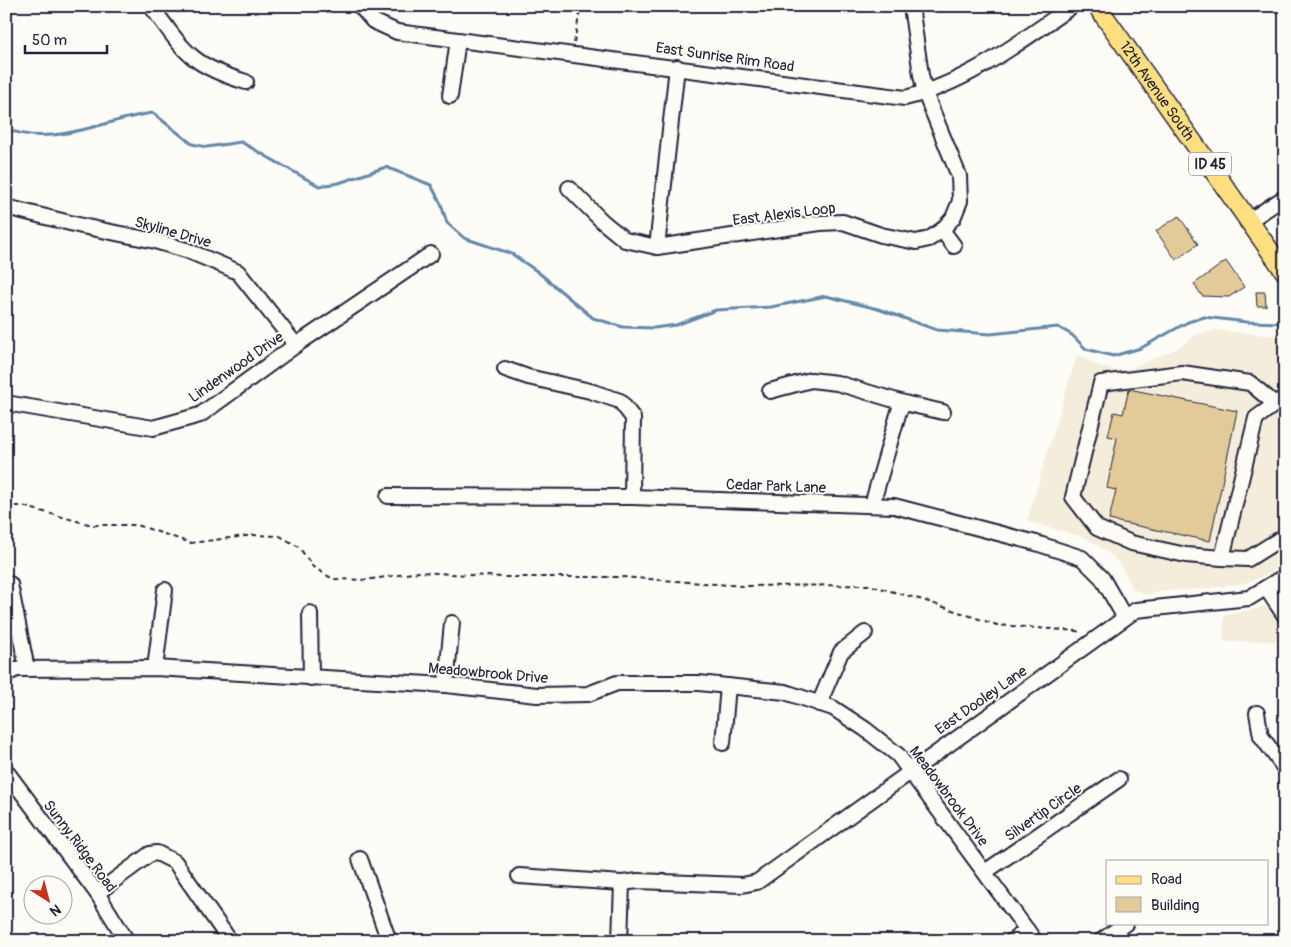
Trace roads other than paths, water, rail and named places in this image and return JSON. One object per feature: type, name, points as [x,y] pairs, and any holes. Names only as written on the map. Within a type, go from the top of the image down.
[{"type":"main road","name":"12th Avenue South","points":[[1098,6],[1216,172],[1247,222],[1285,272]]},
{"type":"street","points":[[151,6],[182,50],[196,62],[214,71],[246,82]]},
{"type":"street","name":"East Sunrise Rim Road","points":[[360,6],[373,21],[397,32],[905,98],[925,93],[1008,51],[1072,6]]},
{"type":"street","name":"East Alexis Loop","points":[[657,247],[820,223],[843,222],[880,235],[916,242],[929,239],[942,230],[953,218],[960,201],[959,176],[925,93],[920,75],[911,6]]},
{"type":"street","points":[[450,96],[458,40]]},
{"type":"street","points":[[569,188],[603,222],[626,240],[657,247],[677,67]]},
{"type":"street","points":[[1247,222],[1285,197]]},
{"type":"street","name":"Skyline Drive","points":[[6,206],[82,226],[156,241],[186,250],[238,272],[296,345]]},
{"type":"street","points":[[942,230],[954,246]]},
{"type":"street","name":"Lindenwood Drive","points":[[6,403],[110,423],[153,428],[200,415],[296,345],[431,254]]},
{"type":"street","points":[[505,369],[528,377],[590,391],[620,402],[633,418],[632,497]]},
{"type":"street","points":[[1222,558],[1256,418],[1280,401],[1250,383],[1182,373],[1101,383],[1073,497],[1097,528],[1131,543],[1186,555],[1222,558],[1248,559],[1285,536]]},
{"type":"street","points":[[770,391],[811,380],[837,383],[904,403],[943,412]]},
{"type":"street","points":[[872,506],[899,411],[904,403]]},
{"type":"street","name":"Cedar Park Lane","points":[[388,496],[632,497],[894,506],[1036,543],[1082,558],[1102,578],[1126,618]]},
{"type":"street","name":"East Dooley Lane","points":[[519,876],[622,883],[638,881],[742,885],[757,882],[1136,610],[1248,598],[1285,576]]},
{"type":"street","points":[[10,584],[26,669]]},
{"type":"street","points":[[1266,588],[1285,616]]},
{"type":"street","points":[[155,668],[165,590]]},
{"type":"street","points":[[310,613],[311,678]]},
{"type":"street","points":[[446,685],[452,623]]},
{"type":"street","points":[[819,704],[841,652],[866,633]]},
{"type":"street","name":"Meadowbrook Drive","points":[[6,674],[17,669],[155,668],[446,685],[537,695],[588,694],[616,683],[699,683],[785,692],[833,708],[865,729],[898,755],[912,770],[1031,935]]},
{"type":"street","points":[[723,743],[728,686]]},
{"type":"street","points":[[1256,713],[1260,736],[1285,769]]},
{"type":"street","name":"Sunny Ridge Road","points":[[6,771],[97,893],[127,941]]},
{"type":"street","name":"Silvertip Circle","points":[[986,872],[1118,779]]},
{"type":"street","points":[[97,893],[150,854],[157,853],[175,862],[230,941]]},
{"type":"street","points":[[360,859],[389,941]]},
{"type":"street","points":[[620,941],[622,932],[622,883]]},
{"type":"street","points":[[1102,941],[1125,924]]},
{"type":"street","points":[[1012,941],[1031,935]]},
{"type":"waterway","points":[[6,128],[23,134],[40,136],[79,131],[153,113],[192,144],[207,147],[241,142],[319,186],[339,183],[386,167],[431,185],[441,204],[447,223],[464,238],[512,254],[538,272],[593,318],[623,327],[654,328],[676,325],[716,310],[771,307],[826,296],[878,309],[937,330],[990,334],[1058,327],[1072,335],[1086,349],[1113,356],[1141,348],[1188,322],[1204,317],[1247,322],[1285,323]]}]
